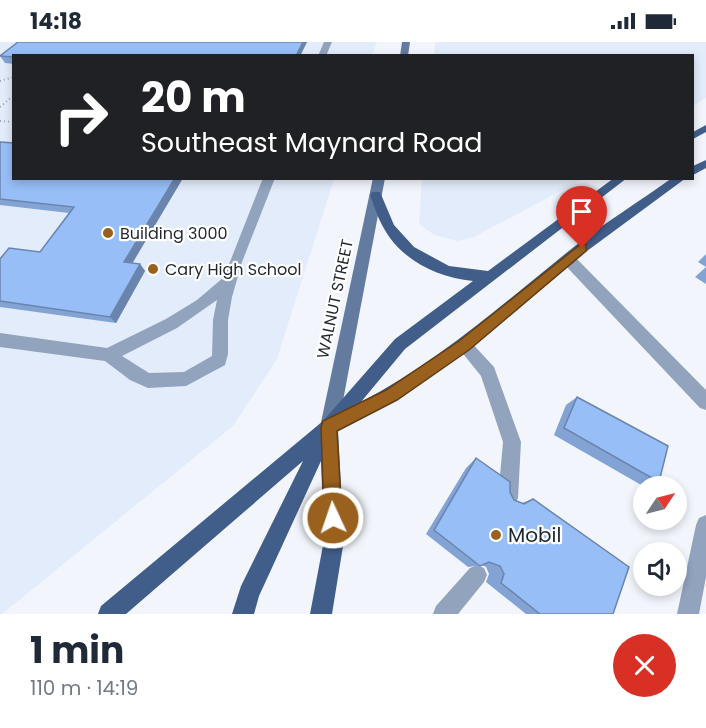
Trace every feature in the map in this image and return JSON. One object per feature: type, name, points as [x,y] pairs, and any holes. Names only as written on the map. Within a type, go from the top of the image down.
[{"type":"main road","name":"WALNUT STREET","points":[[243,614],[249,594],[328,427],[380,180]]},
{"type":"main road","points":[[109,614],[328,427],[400,344],[619,180]]},
{"type":"main road","points":[[328,427],[391,395],[464,345],[568,259],[678,180]]},
{"type":"main road","points":[[376,195],[390,230],[408,249],[433,266],[469,278],[488,276]]},
{"type":"main road","name":"WALNUT STREET","points":[[321,614],[334,540],[328,427]]},
{"type":"lane","points":[[0,340],[108,355],[148,381],[186,379],[219,360],[223,346],[220,317],[231,276],[268,180]]},
{"type":"lane","points":[[568,259],[706,402]]},
{"type":"lane","points":[[108,355],[196,308],[216,294],[231,276]]},
{"type":"lane","points":[[464,345],[488,372],[512,442],[508,498]]},
{"type":"lane","points":[[688,614],[706,525]]},
{"type":"lane","points":[[444,614],[477,575]]},
{"type":"path","points":[[0,107],[12,96]]},
{"type":"shaded area","name":"Cary High School","points":[[0,42],[377,42],[373,54],[12,54],[12,180],[334,180],[277,359],[233,426],[0,614]]},
{"type":"shaded area","points":[[435,42],[706,42],[706,98],[694,105],[694,54],[434,54]]},
{"type":"shaded area","points":[[422,180],[581,180],[474,237],[458,241],[434,235],[419,224]]},
{"type":"building","points":[[18,42],[303,42],[297,54],[12,54],[12,57],[0,56]]},
{"type":"building","name":"Building 3000","points":[[0,142],[12,143],[12,180],[174,180],[124,262],[140,264],[110,317],[0,301],[0,259],[9,248],[40,252],[74,207],[0,199]]},
{"type":"building","points":[[577,397],[668,446],[660,476],[648,476],[564,428]]},
{"type":"building","points":[[476,458],[510,482],[510,492],[514,500],[524,504],[533,499],[629,567],[613,614],[540,614],[501,583],[504,574],[500,566],[489,562],[480,566],[434,530]]},
{"type":"place","name":"Building 3000","points":[[108,233]]},
{"type":"place","name":"Cary High School","points":[[153,269]]},
{"type":"place","name":"Mobil","points":[[496,535]]},
{"type":"route","points":[[333,518],[328,427],[391,395],[464,345],[582,248]]}]
